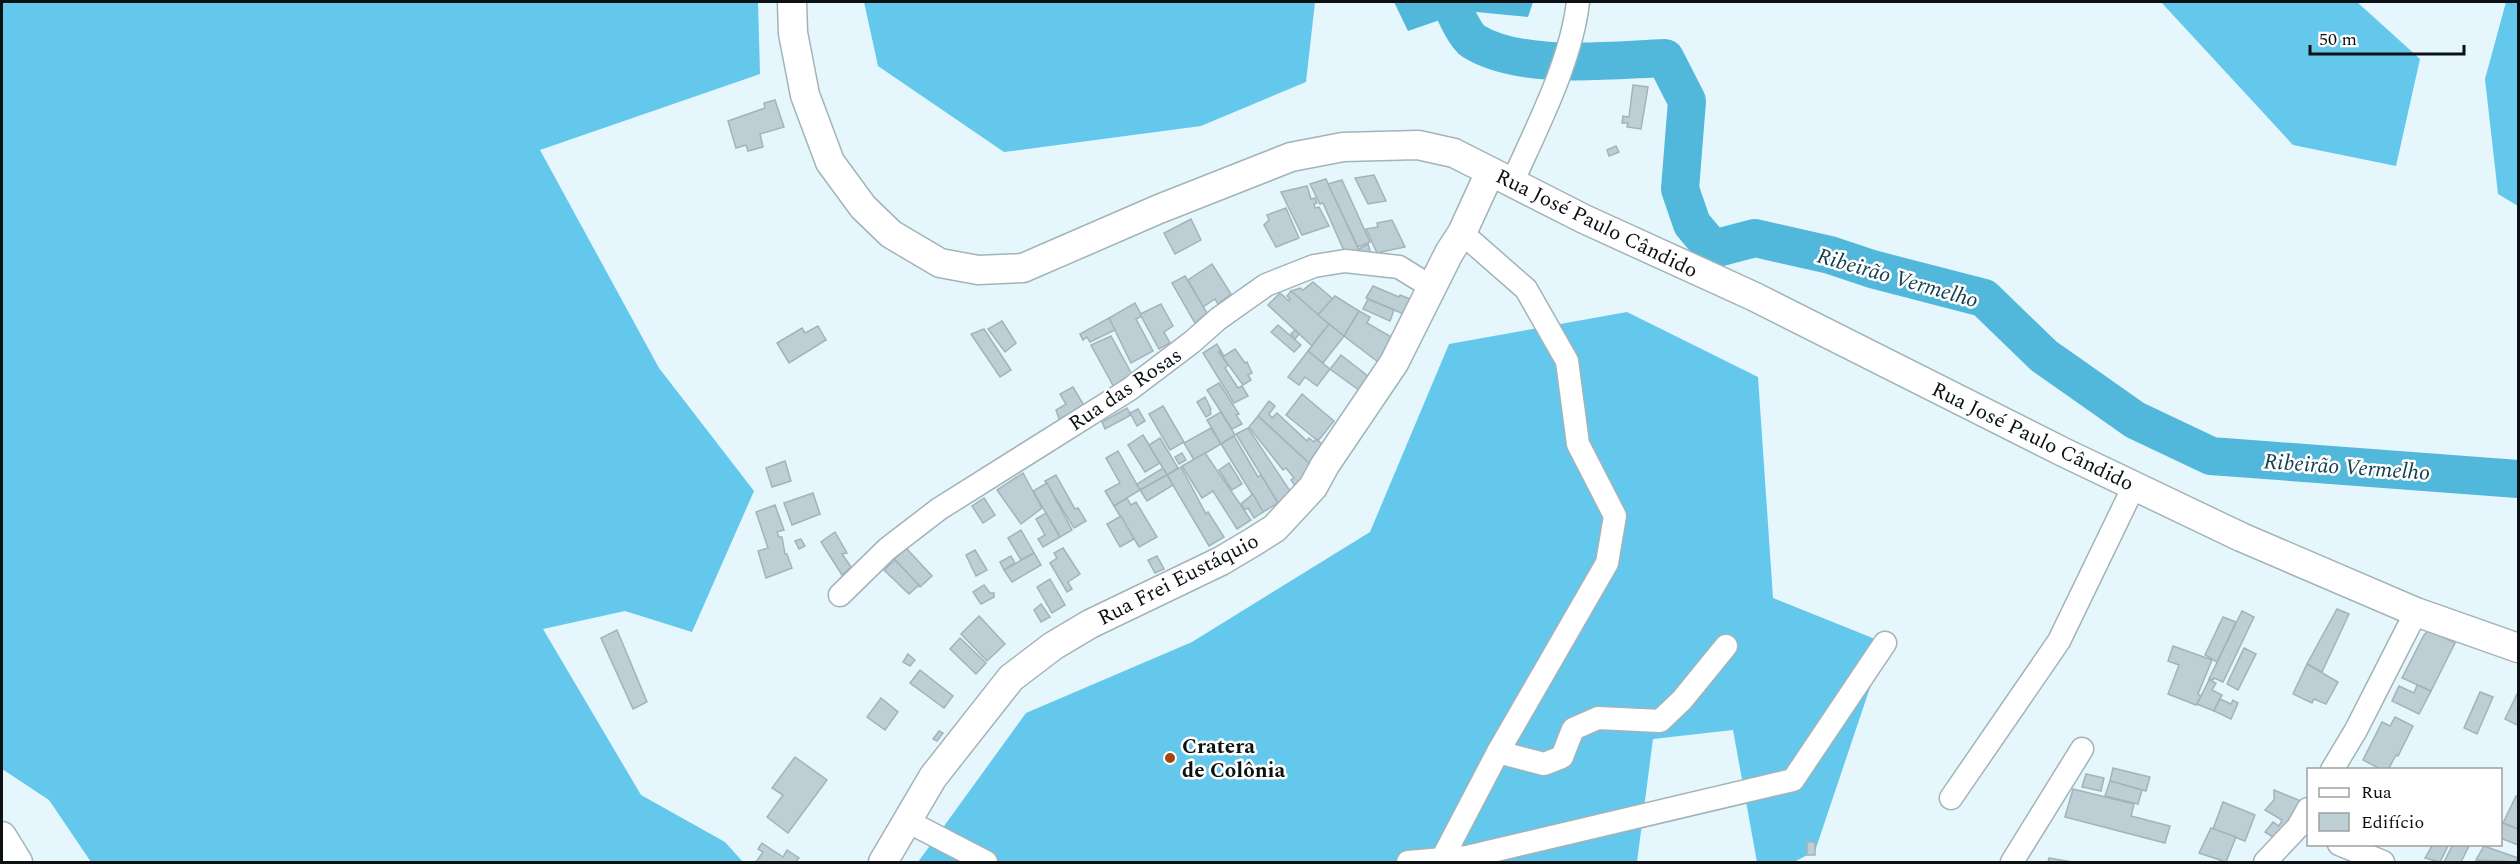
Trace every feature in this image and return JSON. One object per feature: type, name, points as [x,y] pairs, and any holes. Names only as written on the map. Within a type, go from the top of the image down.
[{"type":"street","name":"Rua José Paulo Cândido","points":[[792,2],[793,33],[806,95],[830,162],[862,207],[891,234],[940,263],[978,270],[1023,268],[1160,209],[1291,157],[1343,147],[1418,145],[1455,153],[1584,219],[1755,297],[2241,537],[2416,612],[2518,648]]},
{"type":"street","points":[[1501,177],[1556,81],[1572,37],[1578,2]]},
{"type":"street","name":"Rua Frei Eustáquio","points":[[883,862],[933,777],[1011,678],[1053,646],[1090,624],[1221,561],[1275,528],[1313,488],[1325,465],[1389,370],[1449,254],[1501,177]]},
{"type":"street","points":[[1442,859],[1498,752],[1607,563],[1615,516],[1578,444],[1566,361],[1526,289],[1462,233]]},
{"type":"street","name":"Rua das Rosas","points":[[840,595],[887,549],[939,509],[1130,389],[1192,342],[1218,319],[1266,285],[1314,266],[1345,261],[1399,267],[1433,288]]},
{"type":"street","points":[[1951,798],[2059,641],[2134,486]]},
{"type":"street","points":[[2333,768],[2356,730],[2416,612]]},
{"type":"street","points":[[1408,862],[1467,857],[1793,780],[1885,643]]},
{"type":"street","points":[[1498,752],[1544,764],[1562,756],[1574,729],[1598,718],[1660,721],[1682,700],[1726,646]]},
{"type":"street","points":[[2012,862],[2082,749]]},
{"type":"street","points":[[907,821],[986,862]]},
{"type":"street","points":[[2265,862],[2305,823]]},
{"type":"street","points":[[2,836],[18,862]]},
{"type":"street","points":[[2344,846],[2383,862]]},
{"type":"shaded area","points":[[2,2],[758,2],[760,74],[540,150],[659,368],[754,491],[692,632],[625,611],[543,629],[641,795],[725,842],[743,862],[91,862],[49,800],[2,769]]},
{"type":"shaded area","points":[[864,2],[1315,2],[1306,82],[1201,126],[1004,152],[878,66]]},
{"type":"shaded area","points":[[1394,2],[1533,2],[1528,17],[1466,11],[1408,31]]},
{"type":"shaded area","points":[[2161,2],[2357,2],[2420,59],[2396,166],[2293,145]]},
{"type":"shaded area","points":[[2506,2],[2518,2],[2518,206],[2498,194],[2485,79]]},
{"type":"shaded area","points":[[1627,312],[1758,377],[1773,598],[1885,643],[1815,851],[1794,862],[1757,862],[1733,730],[1653,739],[1637,862],[918,862],[1026,713],[1192,642],[1370,532],[1449,344]]},
{"type":"building","points":[[1633,85],[1648,87],[1641,129],[1627,127],[1628,123],[1622,123],[1623,116],[1629,117]]},
{"type":"building","points":[[775,100],[784,127],[760,134],[763,147],[748,151],[746,145],[736,148],[728,121],[765,108],[764,103]]},
{"type":"building","points":[[1616,146],[1619,152],[1609,156],[1607,150]]},
{"type":"building","points":[[1374,175],[1386,201],[1368,204],[1355,178]]},
{"type":"building","points":[[1326,179],[1363,258],[1348,260],[1323,203],[1320,204],[1310,184]]},
{"type":"building","points":[[1342,180],[1370,242],[1358,247],[1328,184]]},
{"type":"building","points":[[1307,186],[1311,199],[1315,198],[1317,203],[1314,204],[1315,208],[1319,207],[1329,226],[1302,235],[1281,192]]},
{"type":"building","points":[[1286,208],[1299,238],[1276,247],[1264,225],[1269,220],[1267,215]]},
{"type":"building","points":[[1191,219],[1201,240],[1175,254],[1164,233]]},
{"type":"building","points":[[1392,220],[1405,247],[1377,253],[1366,229],[1378,227],[1377,223]]},
{"type":"building","points":[[1368,244],[1371,254],[1362,255],[1359,249]]},
{"type":"building","points":[[1212,264],[1231,294],[1218,304],[1215,299],[1203,307],[1188,280]]},
{"type":"building","points":[[1185,276],[1207,313],[1195,323],[1172,283]]},
{"type":"building","points":[[1313,282],[1333,299],[1318,315],[1291,291],[1300,288],[1303,290]]},
{"type":"building","points":[[1373,286],[1415,301],[1408,316],[1366,298]]},
{"type":"building","points":[[1291,291],[1329,324],[1312,346],[1268,305],[1280,293],[1289,301],[1287,296]]},
{"type":"building","points":[[1335,296],[1359,311],[1344,336],[1318,315]]},
{"type":"building","points":[[1368,299],[1394,310],[1390,321],[1363,309]]},
{"type":"building","points":[[1135,303],[1142,316],[1136,319],[1153,351],[1131,363],[1109,318]]},
{"type":"building","points":[[1161,304],[1173,326],[1164,332],[1170,343],[1159,349],[1140,314]]},
{"type":"building","points":[[1359,311],[1370,317],[1367,323],[1393,338],[1378,362],[1344,336]]},
{"type":"building","points":[[1109,318],[1115,330],[1090,342],[1087,337],[1083,340],[1080,334]]},
{"type":"building","points":[[1002,321],[1016,343],[1005,352],[988,329]]},
{"type":"building","points":[[1329,324],[1344,336],[1323,363],[1308,351]]},
{"type":"building","points":[[1278,325],[1301,345],[1294,352],[1271,332]]},
{"type":"building","points":[[818,326],[826,340],[789,363],[777,343],[802,328],[805,333]]},
{"type":"building","points":[[984,329],[1011,370],[1000,377],[971,334]]},
{"type":"building","points":[[1295,330],[1299,334],[1295,339],[1291,334]]},
{"type":"building","points":[[1111,336],[1134,378],[1116,391],[1091,345]]},
{"type":"building","points":[[1217,344],[1221,351],[1219,352],[1228,365],[1225,368],[1238,388],[1242,386],[1248,396],[1234,403],[1203,353]]},
{"type":"building","points":[[1235,349],[1245,363],[1247,362],[1252,373],[1248,375],[1251,380],[1243,385],[1219,352],[1221,351],[1224,356]]},
{"type":"building","points":[[1308,351],[1330,369],[1317,386],[1305,377],[1299,385],[1288,377]]},
{"type":"building","points":[[1341,355],[1369,377],[1360,391],[1330,369]]},
{"type":"building","points":[[1219,383],[1239,414],[1236,415],[1242,424],[1232,429],[1207,390]]},
{"type":"building","points":[[1073,387],[1086,409],[1061,424],[1056,410],[1066,404],[1060,394]]},
{"type":"building","points":[[1302,394],[1334,421],[1318,441],[1286,415]]},
{"type":"building","points":[[1205,397],[1211,409],[1211,414],[1206,417],[1197,402]]},
{"type":"building","points":[[1269,401],[1275,406],[1269,414],[1272,418],[1277,413],[1307,441],[1309,438],[1314,442],[1316,439],[1324,446],[1311,465],[1258,416]]},
{"type":"building","points":[[1163,406],[1184,442],[1170,450],[1149,414]]},
{"type":"building","points":[[1127,408],[1131,415],[1105,429],[1102,422]]},
{"type":"building","points":[[1138,409],[1145,421],[1137,426],[1130,413]]},
{"type":"building","points":[[1221,412],[1235,435],[1221,444],[1207,420]]},
{"type":"building","points":[[1258,416],[1311,465],[1296,487],[1291,480],[1294,478],[1286,468],[1283,470],[1249,427]]},
{"type":"building","points":[[1211,428],[1221,444],[1194,460],[1184,443]]},
{"type":"building","points":[[1248,428],[1292,494],[1278,503],[1236,434]]},
{"type":"building","points":[[1143,435],[1160,463],[1145,472],[1128,445]]},
{"type":"building","points":[[1234,436],[1258,477],[1261,475],[1278,503],[1263,512],[1221,444]]},
{"type":"building","points":[[1160,438],[1178,468],[1167,475],[1149,445]]},
{"type":"building","points":[[1118,451],[1140,490],[1114,506],[1105,491],[1120,483],[1106,458]]},
{"type":"building","points":[[1182,453],[1186,460],[1179,464],[1175,457]]},
{"type":"building","points":[[1205,453],[1251,520],[1237,529],[1213,491],[1202,498],[1182,466]]},
{"type":"building","points":[[785,461],[791,481],[772,487],[766,468]]},
{"type":"building","points":[[1229,463],[1242,484],[1232,490],[1219,470]]},
{"type":"building","points":[[1181,467],[1206,514],[1208,512],[1224,537],[1209,546],[1167,475]]},
{"type":"building","points":[[1163,468],[1167,475],[1140,490],[1137,484]]},
{"type":"building","points":[[1023,473],[1042,508],[1021,524],[997,490]]},
{"type":"building","points":[[1056,475],[1075,509],[1078,508],[1086,521],[1074,528],[1045,481]]},
{"type":"building","points":[[1167,475],[1173,485],[1147,501],[1140,490]]},
{"type":"building","points":[[1047,483],[1072,530],[1060,537],[1033,491]]},
{"type":"building","points":[[813,493],[820,514],[792,525],[784,503]]},
{"type":"building","points":[[1253,494],[1263,512],[1254,518],[1248,508],[1245,510],[1241,504]]},
{"type":"building","points":[[984,498],[995,515],[983,523],[972,506]]},
{"type":"building","points":[[1127,498],[1131,505],[1136,502],[1157,537],[1139,547],[1114,506]]},
{"type":"building","points":[[775,505],[784,530],[777,532],[779,537],[782,537],[785,554],[792,568],[766,578],[758,551],[768,548],[756,512]]},
{"type":"building","points":[[1046,513],[1060,537],[1043,547],[1038,539],[1045,535],[1036,519]]},
{"type":"building","points":[[1121,516],[1134,539],[1120,547],[1107,524]]},
{"type":"building","points":[[1021,530],[1034,553],[1021,560],[1008,538]]},
{"type":"building","points":[[835,532],[847,553],[842,554],[851,567],[842,575],[821,542]]},
{"type":"building","points":[[801,539],[805,546],[799,549],[795,541]]},
{"type":"building","points":[[906,548],[932,576],[920,587],[894,559]]},
{"type":"building","points":[[1063,548],[1080,574],[1068,582],[1072,589],[1067,592],[1050,563],[1057,558],[1054,553]]},
{"type":"building","points":[[975,550],[987,570],[976,576],[966,555]]},
{"type":"building","points":[[1034,553],[1041,565],[1012,582],[1004,570]]},
{"type":"building","points":[[1011,556],[1015,563],[1004,570],[1000,562]]},
{"type":"building","points":[[1157,556],[1164,569],[1155,573],[1148,560]]},
{"type":"building","points":[[895,560],[919,585],[909,594],[884,570]]},
{"type":"building","points":[[1050,579],[1065,605],[1052,613],[1037,587]]},
{"type":"building","points":[[984,585],[990,593],[994,593],[994,597],[981,604],[973,592]]},
{"type":"building","points":[[1041,604],[1050,617],[1041,622],[1034,610]]},
{"type":"building","points":[[2337,609],[2349,614],[2322,672],[2307,664]]},
{"type":"building","points":[[2242,611],[2254,617],[2223,682],[2214,678],[2209,679]]},
{"type":"building","points":[[979,616],[1005,644],[987,661],[961,634]]},
{"type":"building","points":[[2223,617],[2236,622],[2217,662],[2205,655]]},
{"type":"building","points":[[617,630],[647,702],[633,709],[601,638]]},
{"type":"building","points":[[2429,630],[2455,643],[2431,691],[2402,678],[2424,635]]},
{"type":"building","points":[[960,638],[986,663],[976,674],[950,649]]},
{"type":"building","points":[[2173,646],[2212,660],[2198,694],[2201,696],[2196,705],[2168,694],[2179,665],[2168,661]]},
{"type":"building","points":[[2244,648],[2256,654],[2238,690],[2227,684]]},
{"type":"building","points":[[908,654],[915,660],[910,666],[903,662]]},
{"type":"building","points":[[2307,664],[2338,682],[2326,704],[2314,699],[2312,703],[2293,694]]},
{"type":"building","points":[[920,670],[953,696],[944,708],[910,683]]},
{"type":"building","points":[[2209,680],[2216,683],[2212,690],[2222,695],[2214,711],[2197,704]]},
{"type":"building","points":[[2417,685],[2431,691],[2419,714],[2392,701],[2399,686],[2414,693]]},
{"type":"building","points":[[2480,692],[2493,697],[2477,734],[2464,728]]},
{"type":"building","points":[[2518,692],[2518,721],[2517,725],[2505,719]]},
{"type":"building","points":[[881,698],[898,712],[885,730],[867,717]]},
{"type":"building","points":[[2220,699],[2231,704],[2233,700],[2238,703],[2231,719],[2214,711]]},
{"type":"building","points":[[2395,717],[2413,726],[2398,756],[2396,755],[2389,768],[2378,768],[2363,760],[2382,722],[2390,726]]},
{"type":"building","points":[[939,731],[943,733],[937,741],[933,739]]},
{"type":"building","points":[[795,757],[827,780],[788,833],[767,817],[783,795],[772,788]]},
{"type":"building","points":[[2113,768],[2150,777],[2146,791],[2110,781]]},
{"type":"building","points":[[2086,774],[2104,778],[2101,791],[2082,787]]},
{"type":"building","points":[[2110,781],[2142,790],[2138,804],[2105,796]]},
{"type":"building","points":[[2073,789],[2134,804],[2131,816],[2170,826],[2165,843],[2065,817]]},
{"type":"building","points":[[2274,790],[2301,801],[2276,839],[2265,832],[2273,822],[2279,826],[2282,820],[2265,810],[2274,800]]},
{"type":"building","points":[[2516,796],[2518,798],[2518,829],[2503,823]]},
{"type":"building","points":[[2223,802],[2255,815],[2245,841],[2213,829]]},
{"type":"building","points":[[2502,823],[2518,829],[2518,845],[2502,839]]},
{"type":"building","points":[[2211,828],[2236,837],[2226,862],[2199,853]]},
{"type":"building","points":[[1807,842],[1815,842],[1815,855],[1807,855]]},
{"type":"building","points":[[762,843],[783,857],[787,850],[799,858],[796,862],[756,862],[763,852],[758,849]]},
{"type":"building","points":[[2432,846],[2448,846],[2440,862],[2425,858]]},
{"type":"building","points":[[2452,846],[2469,846],[2461,862],[2444,862]]},
{"type":"building","points":[[2484,846],[2518,858],[2516,862],[2476,860]]},
{"type":"building","points":[[2049,858],[2072,862],[2048,862]]},
{"type":"waterway","name":"Ribeirão Vermelho","points":[[1451,2],[1470,39],[1493,50],[1516,57],[1566,62],[1665,58],[1687,101],[1680,189],[1692,224],[1713,249],[1755,238],[1830,255],[1872,269],[1984,298],[2044,356],[2135,420],[2211,456],[2518,479]]},
{"type":"place","name":"Cratera de Colônia","points":[[1170,758]]}]
